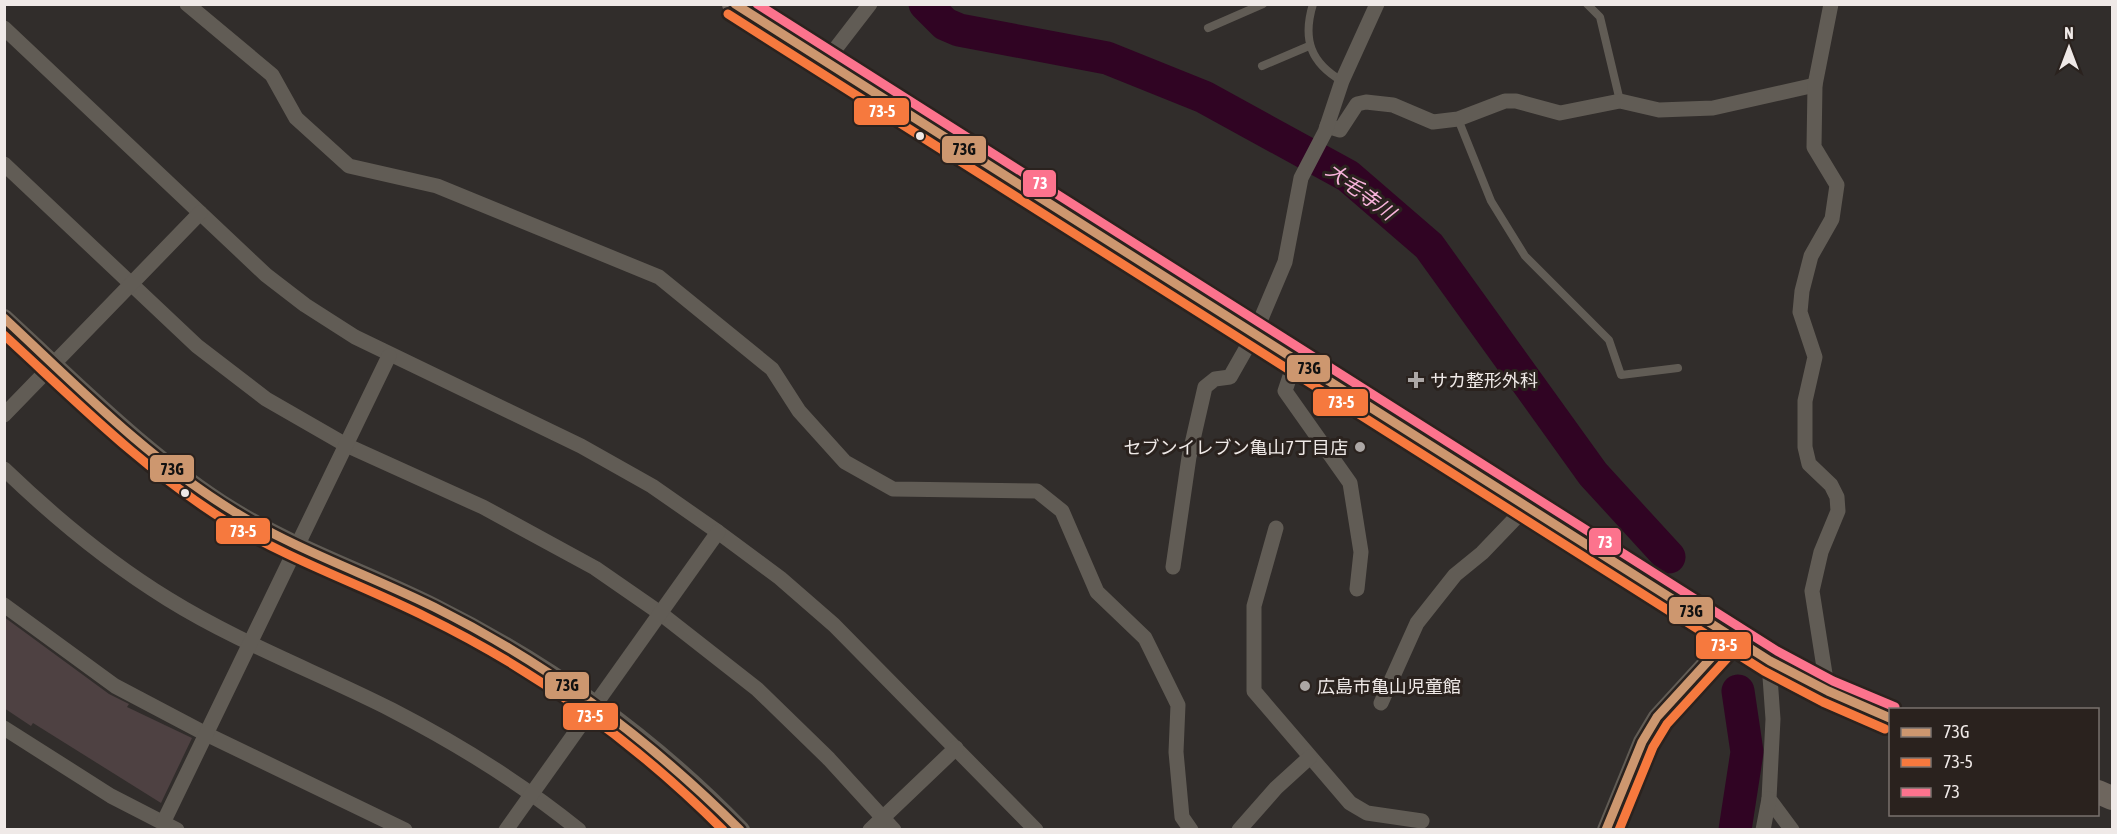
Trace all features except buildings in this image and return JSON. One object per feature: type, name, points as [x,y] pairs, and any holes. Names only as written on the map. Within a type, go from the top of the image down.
[{"type":"highway","points":[[734,4],[1255,333],[1295,361],[1732,635],[1769,663],[1828,693],[1889,718]]},
{"type":"street","points":[[187,4],[272,75],[296,118],[349,166],[437,186],[660,277],[772,369],[799,411],[845,462],[893,489],[1037,491],[1062,511],[1097,592],[1145,638],[1178,705],[1176,752],[1182,817],[1191,830]]},
{"type":"street","points":[[826,62],[870,4]]},
{"type":"street","points":[[1173,567],[1189,457],[1205,387],[1215,379],[1230,377],[1255,333],[1285,262],[1301,178],[1326,129],[1342,81],[1377,4]]},
{"type":"street","points":[[1828,693],[1812,591],[1821,552],[1838,511],[1837,497],[1831,485],[1809,464],[1805,447],[1805,400],[1815,357],[1800,312],[1802,291],[1811,256],[1832,219],[1836,185],[1814,147],[1815,86],[1831,4]]},
{"type":"street","points":[[4,28],[267,275],[305,305],[389,356],[498,405],[581,446],[652,486],[780,578],[834,625],[1036,830]]},
{"type":"street","points":[[1326,129],[1340,130],[1357,104],[1366,102],[1393,105],[1433,122],[1458,119],[1505,101],[1516,100],[1560,113],[1620,101],[1659,110],[1713,108],[1815,86]]},
{"type":"street","points":[[4,164],[197,346],[267,399],[346,445],[483,507],[595,568],[660,613],[757,689],[828,759],[894,830]]},
{"type":"street","points":[[4,415],[200,213]]},
{"type":"street","points":[[4,318],[135,440],[174,471],[234,511],[297,545],[433,607],[517,652],[596,703],[657,751],[741,830]]},
{"type":"street","points":[[4,728],[92,785],[170,826],[206,734],[389,356]]},
{"type":"street","points":[[1295,361],[1285,391],[1350,483],[1361,552],[1357,589]]},
{"type":"street","points":[[4,469],[55,517],[112,563],[169,600],[250,644],[391,710],[472,755],[532,792],[579,830]]},
{"type":"street","points":[[1381,703],[1417,623],[1455,575],[1482,553],[1527,506]]},
{"type":"street","points":[[1276,528],[1254,606],[1254,691],[1350,803],[1367,813],[1422,821]]},
{"type":"street","points":[[506,830],[718,532]]},
{"type":"street","points":[[4,605],[115,686],[206,734],[405,830]]},
{"type":"street","points":[[1606,830],[1642,742],[1657,717],[1732,635]]},
{"type":"street","points":[[1763,830],[1769,799],[1773,719],[1769,663]]},
{"type":"street","points":[[870,830],[956,748]]},
{"type":"street","points":[[1239,830],[1276,788],[1310,757]]},
{"type":"street","points":[[1769,799],[1792,830]]},
{"type":"lane","points":[[1208,28],[1263,4]]},
{"type":"lane","points":[[1313,4],[1310,15],[1309,46],[1323,70],[1342,81]]},
{"type":"lane","points":[[1587,4],[1600,17],[1620,101]]},
{"type":"lane","points":[[1262,66],[1309,46]]},
{"type":"lane","points":[[1458,119],[1491,201],[1525,256],[1609,340],[1622,375],[1678,368]]},
{"type":"waterway","name":"大毛寺川","points":[[925,4],[945,24],[959,30],[1107,58],[1204,97],[1348,176],[1429,246],[1593,474],[1669,557]]},
{"type":"waterway","name":"大毛寺川","points":[[1735,830],[1747,752],[1738,691]]},
{"type":"transit line","name":"73G","points":[[735,4],[1770,661],[1828,691],[1889,718]]},
{"type":"transit line","name":"73","points":[[757,4],[1777,651],[1833,681],[1895,707]]},
{"type":"transit line","name":"73-5","points":[[728,14],[1764,671],[1823,702],[1885,729]]},
{"type":"transit line","name":"73G","points":[[4,318],[142,445],[202,491],[282,538],[434,607],[517,653],[596,706],[634,735],[706,797],[740,830]]},
{"type":"transit line","name":"73-5","points":[[4,335],[138,457],[196,501],[250,535],[426,617],[467,638],[546,685],[584,711],[656,768],[723,830]]},
{"type":"transit line","name":"73G","points":[[1606,830],[1642,742],[1657,717],[1732,635]]},
{"type":"transit line","name":"73-5","points":[[1619,830],[1653,747],[1667,724],[1741,643]]},
{"type":"place","name":"サカ整形外科","points":[[1416,380]]},
{"type":"place","name":"セブンイレブン亀山7丁目店","points":[[1360,447]]},
{"type":"place","name":"広島市亀山児童館","points":[[1305,686]]}]
